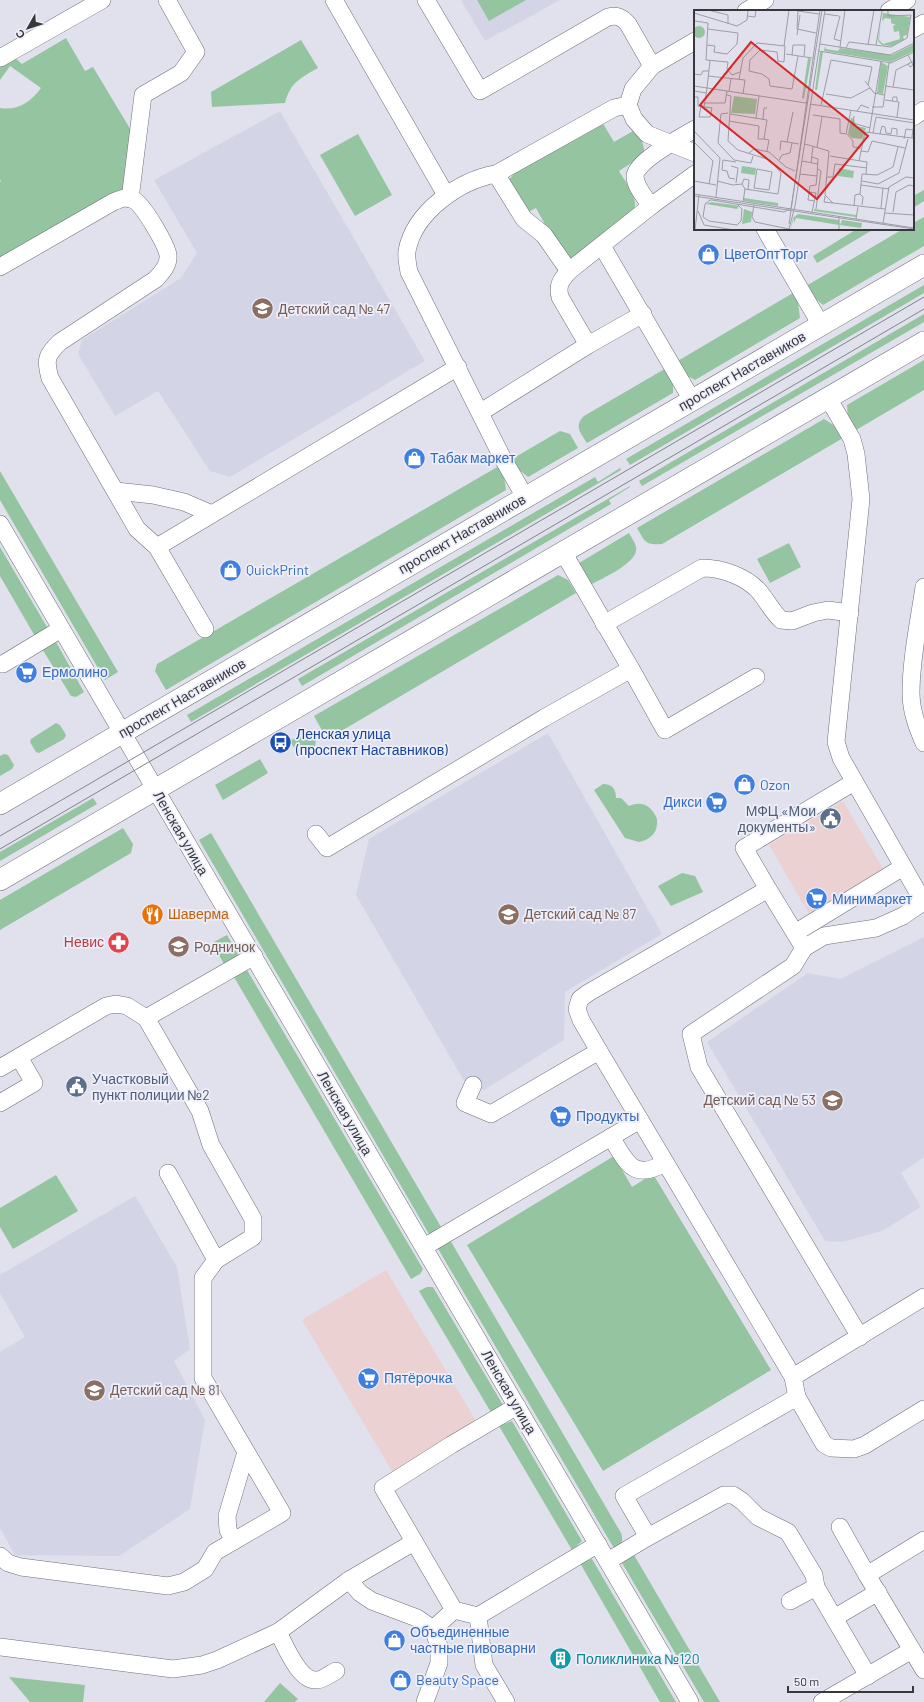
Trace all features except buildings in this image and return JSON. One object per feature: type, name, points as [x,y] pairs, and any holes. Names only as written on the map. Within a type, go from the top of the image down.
[{"type":"main road","name":"проспект Наставников","points":[[0,804],[924,265]]},
{"type":"main road","points":[[0,880],[924,342]]},
{"type":"street","points":[[0,58],[102,0]]},
{"type":"street","points":[[130,199],[143,95],[181,73],[196,52],[167,0]]},
{"type":"street","points":[[334,0],[446,194]]},
{"type":"street","points":[[426,0],[480,91],[608,17],[615,15],[622,18],[628,24],[652,66]]},
{"type":"street","points":[[748,10],[764,0]]},
{"type":"street","points":[[891,10],[907,0]]},
{"type":"street","points":[[914,28],[924,23]]},
{"type":"street","points":[[694,42],[652,66],[633,89],[628,105],[634,119],[647,134],[694,153]]},
{"type":"street","points":[[525,498],[502,457],[481,412],[409,272],[406,252],[416,228],[427,213],[446,194],[482,176],[496,174],[614,108],[628,105]]},
{"type":"street","points":[[651,206],[636,184],[634,174],[639,166],[694,129]]},
{"type":"street","points":[[496,174],[524,219],[544,235],[569,271]]},
{"type":"street","points":[[588,345],[560,297],[558,288],[561,281],[569,271],[651,206],[694,175]]},
{"type":"street","points":[[0,267],[113,202],[123,198],[130,199],[140,206],[162,240],[168,256],[166,268],[156,279],[60,342],[50,350],[46,363],[50,378],[137,529],[157,547],[204,629]]},
{"type":"street","points":[[765,230],[821,325]]},
{"type":"street","points":[[602,246],[692,400]]},
{"type":"street","points":[[481,412],[588,345],[643,314]]},
{"type":"street","points":[[157,547],[458,367]]},
{"type":"street","points":[[828,398],[852,439],[856,454],[861,499],[836,742],[841,758],[923,903],[904,916],[876,928],[824,936],[804,948],[793,966],[692,1034],[699,1067],[860,1337]]},
{"type":"street","points":[[116,491],[153,495],[184,502],[212,514]]},
{"type":"street","name":"Ленская улица","points":[[0,524],[690,1702]]},
{"type":"street","points":[[563,552],[665,730],[756,677]]},
{"type":"street","points":[[604,624],[702,568],[716,568],[747,581],[759,591],[771,611],[781,620],[792,620],[812,612],[828,610],[850,613]]},
{"type":"street","points":[[924,586],[911,694],[916,722],[924,743]]},
{"type":"street","points":[[0,664],[3,664],[62,629]]},
{"type":"street","points":[[316,834],[327,848],[544,718],[631,670]]},
{"type":"street","points":[[804,948],[744,848],[854,782]]},
{"type":"street","points":[[795,933],[903,867]]},
{"type":"street","points":[[768,889],[594,989],[580,999],[577,1009],[581,1020],[599,1051],[793,1377],[797,1397],[824,1444],[831,1448],[843,1450],[854,1449],[865,1445],[924,1409]]},
{"type":"street","points":[[146,1018],[254,956]]},
{"type":"street","points":[[0,1068],[106,1006],[116,1004],[126,1006],[146,1018],[200,1111],[211,1145],[253,1219],[253,1238],[216,1260],[203,1278],[203,1378],[282,1513],[215,1552],[205,1569],[184,1582],[168,1586],[21,1567],[8,1563],[0,1556]]},
{"type":"street","points":[[473,1085],[465,1103],[491,1114],[599,1051]]},
{"type":"street","points":[[0,1103],[34,1083],[19,1057]]},
{"type":"street","points":[[424,1247],[640,1120]]},
{"type":"street","points":[[611,1137],[626,1161],[635,1169],[644,1171],[654,1169],[665,1163]]},
{"type":"street","points":[[168,1173],[216,1260]]},
{"type":"street","points":[[793,1377],[924,1297]]},
{"type":"street","points":[[648,1537],[624,1496],[797,1397]]},
{"type":"street","points":[[517,1406],[383,1488],[414,1542],[454,1610],[478,1616],[598,1544]]},
{"type":"street","points":[[234,1541],[228,1530],[227,1516],[246,1452]]},
{"type":"street","points":[[608,1561],[724,1495],[734,1495],[758,1517],[788,1532],[814,1575],[816,1587],[868,1676]]},
{"type":"street","points":[[840,1527],[924,1670]]},
{"type":"street","points":[[867,1574],[924,1540]]},
{"type":"street","points":[[0,1647],[173,1669],[196,1666],[217,1660],[278,1632],[350,1580],[414,1542]]},
{"type":"street","points":[[350,1580],[360,1594],[417,1618],[433,1629],[439,1646],[440,1663],[425,1702]]},
{"type":"street","points":[[790,1601],[816,1587]]},
{"type":"street","points":[[834,1618],[878,1592]]},
{"type":"street","points":[[433,1629],[454,1610]]},
{"type":"street","points":[[478,1616],[484,1665],[506,1702]]},
{"type":"street","points":[[278,1632],[297,1668],[306,1678],[317,1680],[336,1671]]},
{"type":"street","points":[[822,1702],[912,1650]]},
{"type":"shaded area","points":[[461,0],[560,0],[485,41]]},
{"type":"shaded area","name":"Детский сад № 47","points":[[280,111],[425,361],[230,477],[210,471],[158,391],[115,416],[78,354],[82,340],[181,278],[197,253],[154,180]]},
{"type":"shaded area","name":"Детский сад № 87","points":[[548,733],[662,934],[565,992],[564,1040],[484,1090],[464,1081],[356,895],[369,839]]},
{"type":"shaded area","points":[[843,801],[885,872],[811,917],[769,845]]},
{"type":"shaded area","name":"Детский сад № 53","points":[[924,937],[924,1157],[901,1173],[921,1207],[882,1231],[842,1242],[825,1241],[707,1042],[808,973],[840,979]]},
{"type":"shaded area","name":"Детский сад № 81","points":[[135,1196],[177,1267],[190,1349],[174,1361],[205,1420],[190,1509],[119,1556],[15,1555],[0,1528],[0,1352],[25,1337],[0,1293],[0,1275]]},
{"type":"shaded area","points":[[386,1270],[482,1431],[398,1481],[302,1320]]},
{"type":"green space","points":[[477,0],[526,0],[489,21]]},
{"type":"green space","points":[[66,38],[85,71],[93,67],[132,132],[124,189],[0,262],[0,108],[7,109],[18,107],[33,97],[41,88],[10,66],[0,80],[0,65],[14,57],[22,64]]},
{"type":"green space","points":[[301,40],[318,68],[306,75],[293,86],[285,103],[212,107],[211,92]]},
{"type":"green space","points":[[602,122],[614,142],[633,131],[643,144],[644,155],[619,171],[635,200],[634,210],[574,260],[564,259],[536,208],[528,212],[508,181],[516,171]]},
{"type":"green space","points":[[358,134],[392,195],[355,216],[320,155]]},
{"type":"green space","points":[[924,190],[924,201],[914,207],[914,195]]},
{"type":"green space","points":[[924,217],[924,246],[823,305],[811,295],[806,286],[901,230],[914,230],[914,222]]},
{"type":"green space","points":[[855,230],[872,230],[817,263],[813,256]]},
{"type":"green space","points":[[924,285],[924,293],[630,465],[626,459]]},
{"type":"green space","points":[[793,293],[798,302],[800,318],[695,380],[682,373],[676,362]]},
{"type":"green space","points":[[924,314],[924,322],[642,486],[639,481]]},
{"type":"green space","points":[[924,360],[924,390],[856,430],[848,418],[847,405]]},
{"type":"green space","points":[[668,367],[673,378],[673,393],[587,443],[579,429],[579,423],[584,416]]},
{"type":"green space","points":[[824,419],[835,426],[843,438],[662,544],[652,544],[646,542],[642,537],[637,528]]},
{"type":"green space","points":[[560,431],[570,434],[578,448],[528,477],[517,468],[512,459]]},
{"type":"green space","points":[[499,466],[504,476],[506,490],[166,690],[155,671],[157,664]]},
{"type":"green space","points":[[620,468],[621,470],[191,722],[187,715],[595,477],[598,482]]},
{"type":"green space","points":[[0,471],[118,672],[105,680],[0,500]]},
{"type":"green space","points":[[630,486],[609,500],[611,504],[302,686],[298,679]]},
{"type":"green space","points":[[629,533],[634,541],[636,553],[619,569],[590,585],[579,563]]},
{"type":"green space","points":[[789,543],[801,567],[770,583],[757,559]]},
{"type":"green space","points":[[0,547],[47,627],[43,633],[36,638],[0,576]]},
{"type":"green space","points":[[558,575],[568,580],[576,593],[331,737],[324,734],[314,716]]},
{"type":"green space","points":[[56,642],[84,692],[76,697],[71,696],[41,647]]},
{"type":"green space","points":[[56,723],[60,725],[66,735],[64,739],[39,753],[36,752],[30,742],[31,739]]},
{"type":"green space","points":[[309,729],[316,740],[315,746],[302,754],[296,751],[290,741]]},
{"type":"green space","points":[[4,754],[8,755],[14,765],[12,769],[0,776],[0,756]]},
{"type":"green space","points":[[260,759],[268,773],[223,800],[215,785]]},
{"type":"green space","points":[[603,784],[611,786],[615,792],[616,798],[621,798],[629,806],[634,804],[646,805],[655,814],[657,824],[651,837],[639,842],[625,838],[594,790]]},
{"type":"green space","points":[[93,798],[97,804],[0,861],[0,852]]},
{"type":"green space","points":[[123,828],[133,844],[131,853],[0,930],[0,900]]},
{"type":"green space","points":[[211,833],[441,1227],[429,1234],[199,840]]},
{"type":"green space","points":[[682,873],[695,876],[703,892],[671,906],[658,886]]},
{"type":"green space","points":[[227,935],[239,956],[224,964],[212,943]]},
{"type":"green space","points":[[247,970],[423,1269],[420,1274],[411,1279],[234,977]]},
{"type":"green space","points":[[614,1156],[632,1187],[653,1174],[771,1370],[603,1471],[467,1245]]},
{"type":"green space","points":[[56,1175],[78,1211],[13,1249],[0,1227],[0,1208]]},
{"type":"green space","points":[[450,1240],[621,1533],[621,1543],[615,1550],[437,1247]]},
{"type":"green space","points":[[427,1287],[433,1287],[503,1405],[492,1414],[419,1291]]},
{"type":"green space","points":[[512,1421],[582,1541],[572,1550],[499,1426]]},
{"type":"green space","points":[[634,1555],[720,1702],[704,1702],[622,1563]]},
{"type":"green space","points":[[592,1559],[676,1702],[660,1702],[580,1563]]},
{"type":"green space","points":[[9,1677],[85,1685],[83,1702],[30,1702]]},
{"type":"green space","points":[[280,1683],[298,1699],[295,1702],[264,1702]]},
{"type":"tram line","points":[[0,836],[924,297]]},
{"type":"tram line","points":[[0,849],[924,309]]},
{"type":"place","name":"ЦветОптТорг","points":[[709,254]]},
{"type":"place","name":"Детский сад № 47","points":[[263,309]]},
{"type":"place","name":"Табак маркет","points":[[414,458]]},
{"type":"place","name":"QuickPrint","points":[[231,570]]},
{"type":"place","name":"Ермолино","points":[[26,672]]},
{"type":"place","name":"Ленская улица (проспект Наставников)","points":[[280,742]]},
{"type":"place","name":"Ozon","points":[[745,785]]},
{"type":"place","name":"Дикси","points":[[717,802]]},
{"type":"place","name":"МФЦ «Мои документы»","points":[[831,819]]},
{"type":"place","name":"Минимаркет","points":[[816,899]]},
{"type":"place","name":"Шаверма","points":[[152,914]]},
{"type":"place","name":"Детский сад № 87","points":[[509,914]]},
{"type":"place","name":"Невис","points":[[119,942]]},
{"type":"place","name":"Родничок","points":[[178,947]]},
{"type":"place","name":"Участковый пункт полиции №2","points":[[77,1087]]},
{"type":"place","name":"Детский сад № 53","points":[[832,1100]]},
{"type":"place","name":"Продукты","points":[[560,1116]]},
{"type":"place","name":"Пятёрочка","points":[[369,1378]]},
{"type":"place","name":"Детский сад № 81","points":[[95,1390]]},
{"type":"place","name":"Объединенные частные пивоварни","points":[[394,1640]]},
{"type":"place","name":"Поликлиника №120","points":[[560,1659]]},
{"type":"place","name":"Beauty Space","points":[[401,1680]]}]
